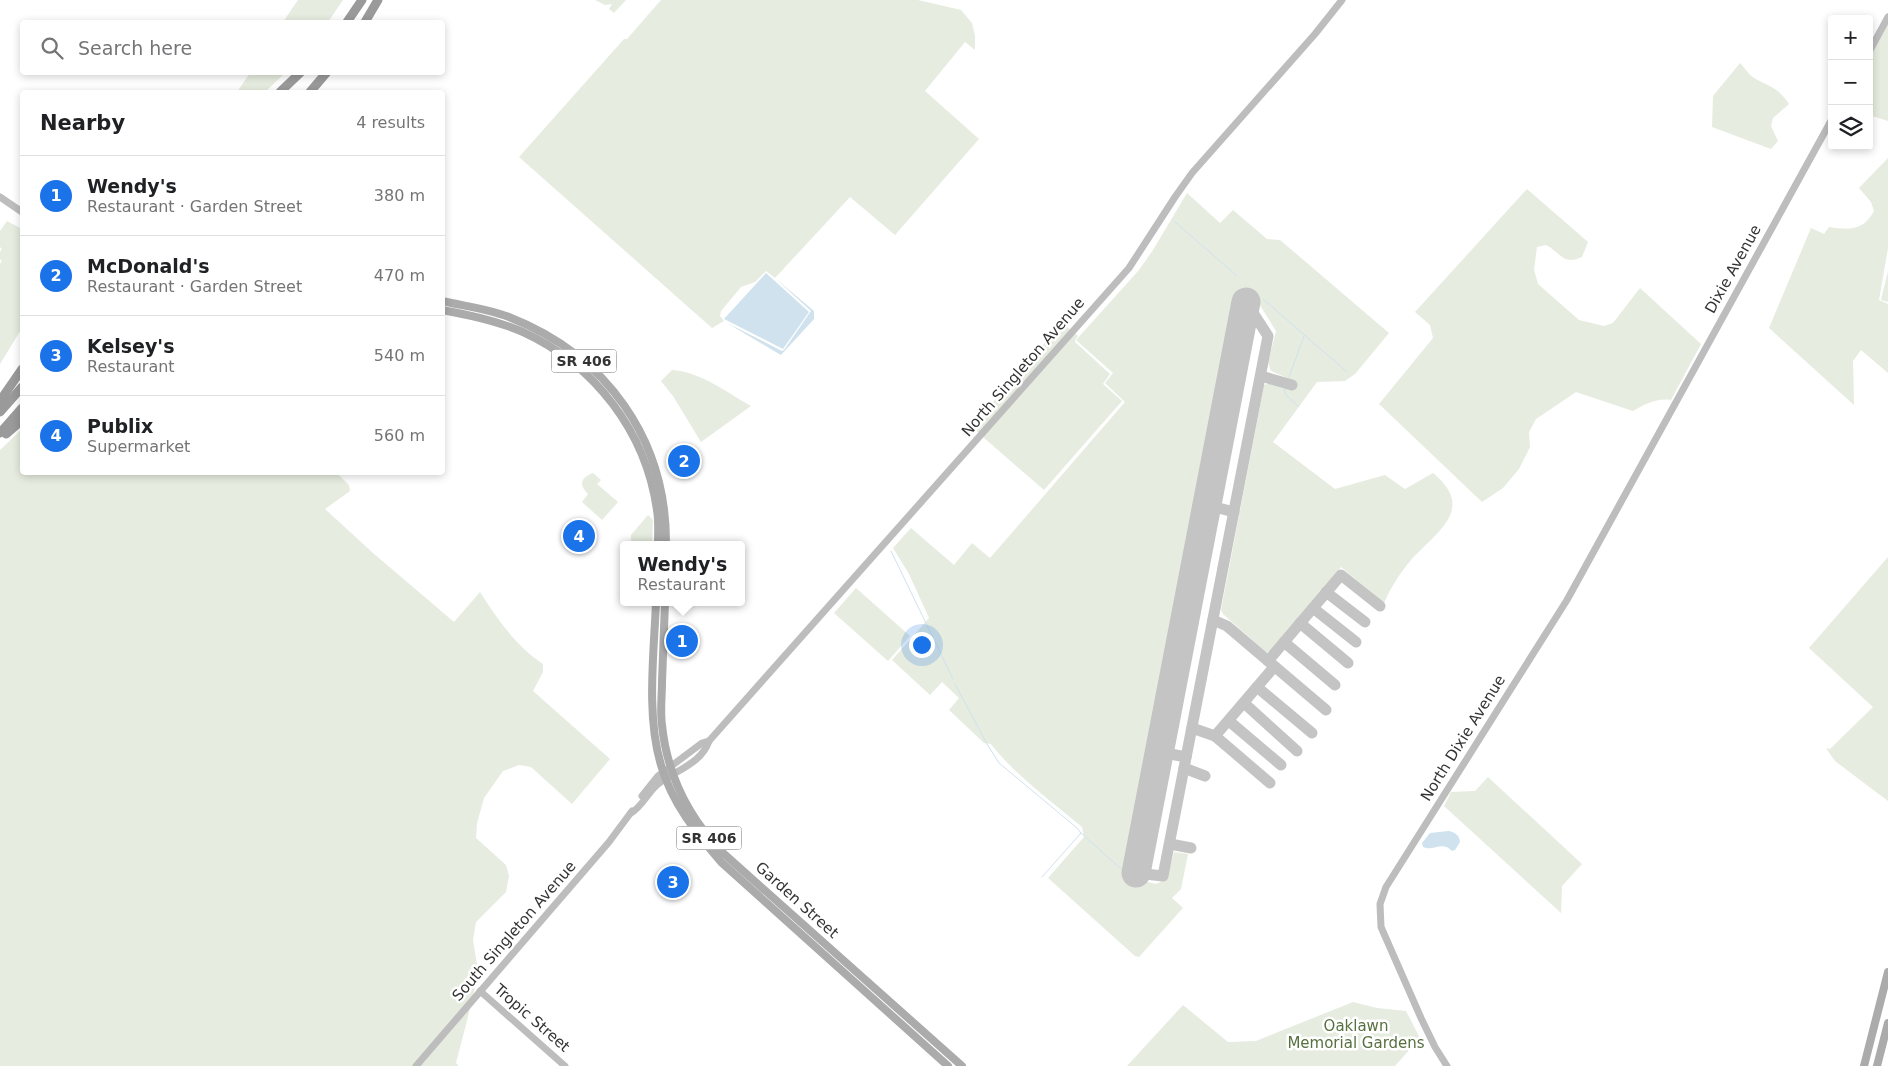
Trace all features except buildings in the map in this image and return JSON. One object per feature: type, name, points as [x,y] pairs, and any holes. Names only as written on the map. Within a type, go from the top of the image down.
[{"type":"highway","points":[[348,20],[362,0]]},
{"type":"highway","points":[[366,20],[378,0]]},
{"type":"highway","points":[[282,90],[298,75]]},
{"type":"highway","points":[[291,90],[304,75]]},
{"type":"highway","points":[[312,90],[324,75]]},
{"type":"highway","points":[[320,90],[331,75]]},
{"type":"highway","points":[[0,401],[20,372]]},
{"type":"highway","points":[[0,412],[20,389]]},
{"type":"highway","points":[[0,433],[20,410]]},
{"type":"highway","points":[[0,439],[20,422]]},
{"type":"main road","name":"SR 406","points":[[445,302],[500,314],[523,323],[560,343],[592,367],[609,384],[637,424],[650,453],[664,507],[666,541]]},
{"type":"main road","name":"SR 406","points":[[445,311],[492,321],[522,332],[560,354],[599,387],[618,410],[633,434],[644,458],[652,484],[657,512],[658,541]]},
{"type":"main road","name":"Garden Street","points":[[656,606],[653,729],[675,799],[690,825],[721,862],[948,1066]]},
{"type":"main road","points":[[656,606],[658,620],[664,627]]},
{"type":"main road","name":"Garden Street","points":[[665,606],[662,722],[671,766],[668,775]]},
{"type":"main road","points":[[655,626],[661,635],[664,649]]},
{"type":"main road","name":"Garden Street","points":[[668,775],[681,793],[692,815],[706,836],[723,853],[962,1066]]},
{"type":"main road","points":[[1864,1066],[1888,972]]},
{"type":"main road","points":[[1877,1066],[1888,1023]]},
{"type":"street","name":"North Singleton Avenue","points":[[668,775],[692,764],[707,747],[709,741],[1129,268],[1192,174],[1315,34],[1342,0]]},
{"type":"street","points":[[1873,45],[1888,17]]},
{"type":"street","name":"Dixie Avenue","points":[[1658,433],[1828,126]]},
{"type":"street","points":[[0,197],[20,210]]},
{"type":"street","points":[[12,204],[20,206]]},
{"type":"street","name":"North Dixie Avenue","points":[[1447,1066],[1424,1025],[1381,927],[1380,910],[1382,898],[1386,887],[1567,600],[1629,490],[1658,433]]},
{"type":"street","name":"North Singleton Avenue","points":[[671,766],[702,743],[709,741]]},
{"type":"street","name":"South Singleton Avenue","points":[[416,1066],[604,847],[648,788],[668,775]]},
{"type":"street","name":"Tropic Street","points":[[480,991],[565,1066]]},
{"type":"green space","points":[[298,0],[343,0],[329,20],[284,20]]},
{"type":"green space","points":[[595,0],[626,0],[614,13],[609,9],[612,4],[605,5]]},
{"type":"green space","points":[[661,0],[918,0],[961,10],[972,23],[975,36],[975,50],[965,42],[925,91],[979,139],[895,235],[850,197],[775,278],[766,271],[755,282],[741,287],[721,311],[720,316],[724,321],[712,328],[519,157]]},
{"type":"green space","points":[[1888,22],[1888,121],[1873,116],[1873,50]]},
{"type":"green space","points":[[1740,63],[1752,77],[1777,90],[1789,104],[1773,118],[1771,126],[1778,141],[1771,149],[1712,127],[1713,96]]},
{"type":"green space","points":[[249,75],[283,75],[267,90],[238,90]]},
{"type":"green space","points":[[1888,158],[1888,248],[1879,300],[1888,304],[1888,373],[1861,350],[1853,361],[1854,405],[1769,328],[1811,228],[1824,234],[1829,227],[1855,228],[1870,218],[1874,211],[1871,202],[1859,188]]},
{"type":"green space","points":[[1527,189],[1588,242],[1582,257],[1570,260],[1562,257],[1546,245],[1537,247],[1534,270],[1538,284],[1579,320],[1604,326],[1613,323],[1640,288],[1701,344],[1671,400],[1656,401],[1633,411],[1576,392],[1536,419],[1529,432],[1530,447],[1519,469],[1503,488],[1482,502],[1379,404],[1433,338],[1430,325],[1415,312]]},
{"type":"green space","points":[[1187,193],[1220,223],[1233,210],[1267,239],[1280,240],[1389,333],[1355,374],[1345,381],[1317,382],[1273,442],[1335,489],[1385,475],[1405,489],[1433,473],[1441,480],[1450,493],[1452,509],[1446,523],[1399,575],[1384,603],[1341,567],[1271,651],[1266,652],[1223,614],[1221,610],[1264,385],[1273,382],[1291,388],[1294,381],[1271,371],[1268,362],[1276,331],[1256,299],[1235,294],[1126,877],[1156,884],[1167,879],[1174,852],[1188,854],[1181,889],[1172,898],[1183,908],[1139,957],[1135,956],[1048,878],[1084,837],[1082,827],[1011,767],[991,744],[984,743],[949,710],[959,698],[942,682],[930,695],[892,660],[929,618],[909,574],[893,548],[911,528],[954,565],[972,543],[990,558],[1125,402],[1105,383],[1113,373],[1076,340],[1139,270]]},
{"type":"green space","points":[[7,221],[20,228],[20,331],[0,364],[0,264],[2,261],[0,259],[0,252],[2,249],[0,247],[0,231]]},
{"type":"green space","points":[[1888,271],[1888,302],[1881,300]]},
{"type":"green space","points":[[1062,323],[1071,330],[980,434],[971,427]]},
{"type":"green space","points":[[1075,333],[1078,336],[1075,342],[1110,374],[1103,384],[1122,401],[1044,490],[983,437]]},
{"type":"green space","points":[[672,370],[693,374],[751,406],[701,442],[673,396],[661,381]]},
{"type":"green space","points":[[20,431],[20,475],[339,475],[349,485],[350,491],[325,509],[454,622],[480,592],[508,631],[524,649],[543,664],[543,672],[533,691],[610,759],[572,804],[531,767],[519,765],[503,771],[484,798],[477,823],[476,838],[506,865],[509,876],[506,892],[476,922],[473,940],[479,977],[473,996],[413,1066],[0,1066],[0,450]]},
{"type":"green space","points":[[593,473],[601,480],[597,484],[618,502],[602,520],[582,502],[588,494],[582,485],[583,479]]},
{"type":"green space","points":[[648,515],[653,520],[652,541],[632,541],[631,535]]},
{"type":"green space","points":[[1888,557],[1888,801],[1835,761],[1826,748],[1830,749],[1873,707],[1809,648]]},
{"type":"green space","points":[[856,588],[910,636],[888,661],[834,613]]},
{"type":"green space","points":[[1488,777],[1582,864],[1562,886],[1561,913],[1444,806],[1451,792],[1475,791]]},
{"type":"green space","name":"Oaklawn Memorial Gardens","points":[[1353,1002],[1377,1008],[1406,1011],[1420,1038],[1395,1066],[1127,1066],[1183,1005],[1228,1042],[1256,1041]]},
{"type":"green space","points":[[471,1005],[456,1063],[459,1066],[419,1066]]},
{"type":"water","points":[[766,273],[809,312],[783,349],[724,319]]},
{"type":"water","points":[[775,278],[814,311],[814,319],[781,355],[727,323],[782,351],[784,350],[811,311]]},
{"type":"water","points":[[1449,831],[1457,835],[1460,840],[1455,850],[1452,851],[1445,846],[1423,847],[1422,843],[1430,833]]},
{"type":"waterway","points":[[1175,222],[1236,275]]},
{"type":"waterway","points":[[1263,299],[1347,372]]},
{"type":"waterway","points":[[1289,377],[1304,336]]},
{"type":"waterway","points":[[1286,388],[1284,391],[1287,396],[1299,407]]},
{"type":"waterway","points":[[891,551],[953,679]]},
{"type":"waterway","points":[[955,684],[999,763],[1081,833],[1042,877]]},
{"type":"waterway","points":[[1081,833],[1121,869]]},
{"type":"taxiway","points":[[1136,873],[1163,876],[1268,336],[1246,302]]},
{"type":"taxiway","points":[[1261,376],[1292,385]]},
{"type":"taxiway","points":[[1207,505],[1234,512]]},
{"type":"taxiway","points":[[1268,661],[1341,575],[1380,606]]},
{"type":"taxiway","points":[[1326,592],[1365,622]]},
{"type":"taxiway","points":[[1313,608],[1356,642]]},
{"type":"taxiway","points":[[1213,620],[1227,626],[1326,710]]},
{"type":"taxiway","points":[[1300,623],[1348,663]]},
{"type":"taxiway","points":[[1284,642],[1335,685]]},
{"type":"taxiway","points":[[1215,736],[1274,667]]},
{"type":"taxiway","points":[[1257,687],[1312,733]]},
{"type":"taxiway","points":[[1244,703],[1297,751]]},
{"type":"taxiway","points":[[1229,721],[1281,765]]},
{"type":"taxiway","points":[[1192,728],[1215,736],[1270,783]]},
{"type":"taxiway","points":[[1160,752],[1186,757]]},
{"type":"taxiway","points":[[1184,768],[1205,776]]},
{"type":"taxiway","points":[[1170,844],[1191,848]]},
{"type":"runway","points":[[1136,873],[1246,302]]},
{"type":"place","name":"McDonald's","points":[[684,461]]},
{"type":"place","name":"Publix","points":[[579,536]]},
{"type":"place","name":"Wendy's","points":[[682,641]]},
{"type":"place","name":"Kelsey's","points":[[673,882]]}]
